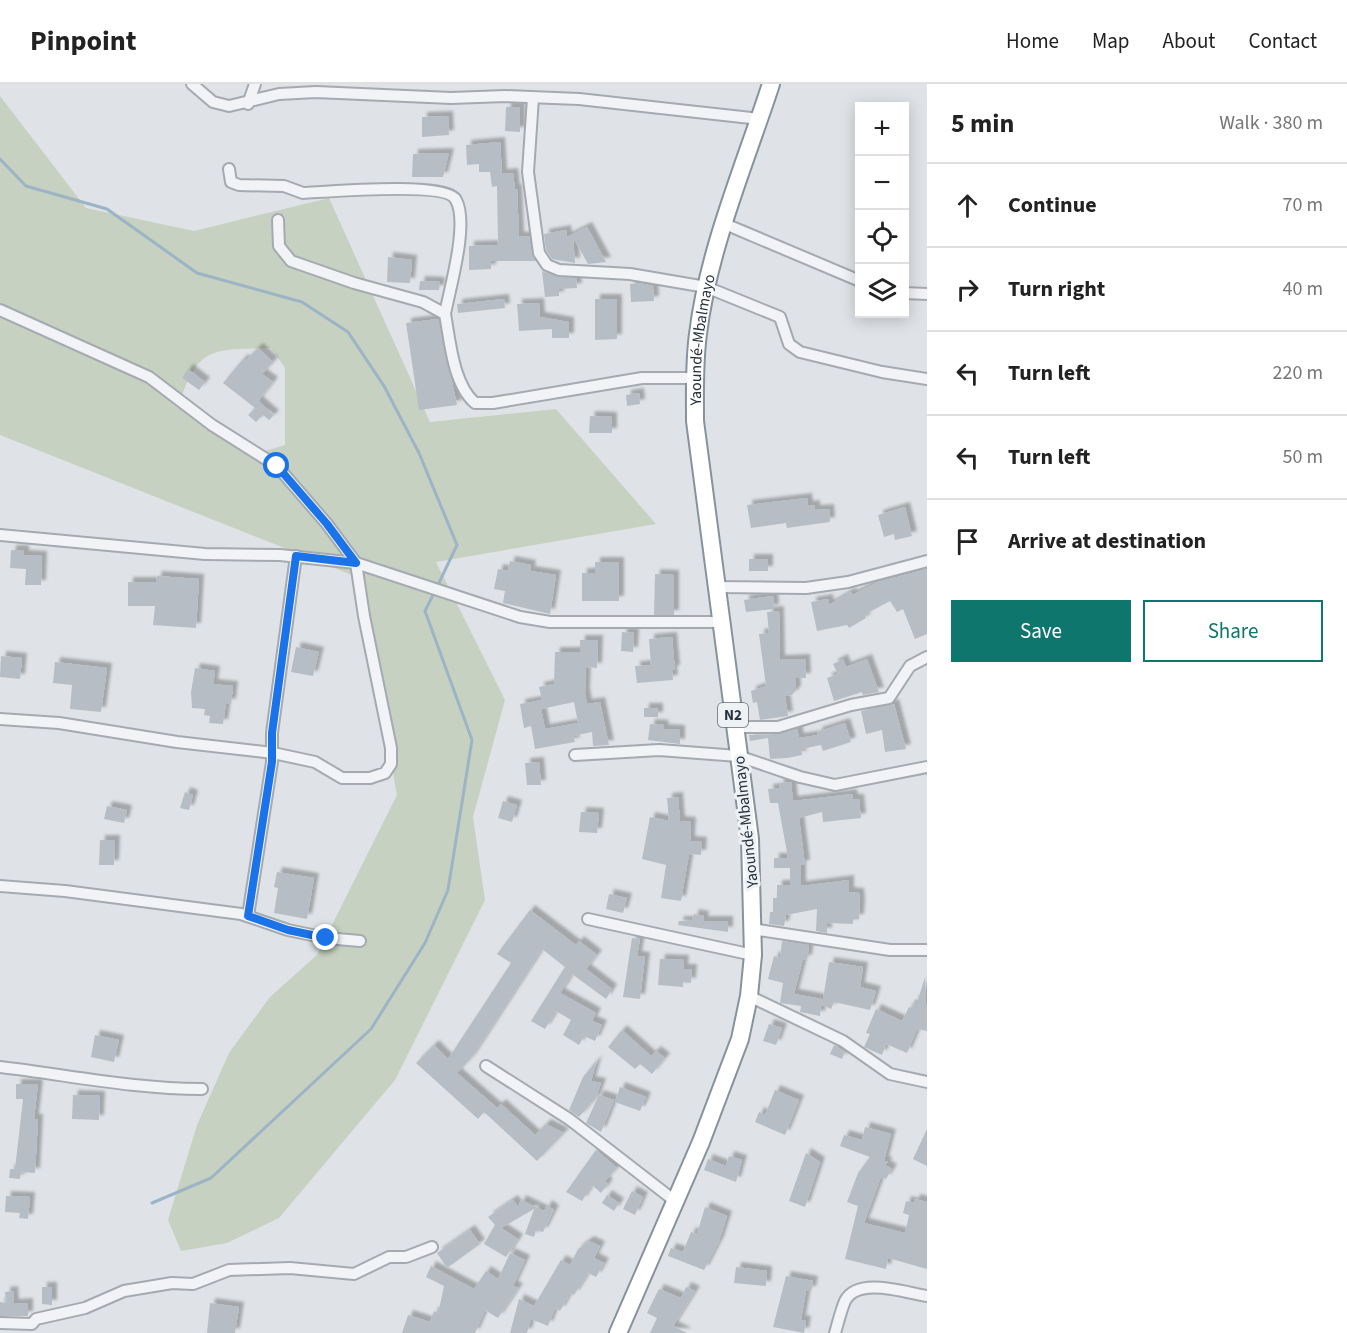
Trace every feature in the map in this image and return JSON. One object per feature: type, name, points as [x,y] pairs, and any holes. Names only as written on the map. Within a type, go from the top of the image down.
[{"type":"highway","name":"Yaoundé-Mbalmayo","points":[[618,1333],[725,1083],[740,1039],[749,996],[753,955],[750,839],[695,421],[695,378],[698,333],[706,287],[771,84]]},
{"type":"street","points":[[192,84],[213,102],[229,106],[248,104],[279,94],[316,92],[451,98],[579,99],[760,119]]},
{"type":"street","points":[[248,104],[255,84]]},
{"type":"street","points":[[533,98],[528,172],[539,253],[547,265],[559,270],[630,274],[706,287],[780,317],[789,344],[800,352],[882,372],[927,379]]},
{"type":"street","points":[[229,169],[231,182],[238,185],[284,186],[303,193],[430,189],[452,194],[457,201],[460,230],[445,314],[452,352],[466,395],[475,403],[493,403],[642,378],[695,378]]},
{"type":"street","points":[[278,220],[279,246],[291,261],[354,283],[423,302],[445,314]]},
{"type":"street","points":[[725,224],[855,279]]},
{"type":"street","points":[[909,294],[927,294]]},
{"type":"street","points":[[0,310],[149,376],[212,425],[277,466],[327,524],[356,563],[364,616],[391,748],[391,764],[385,773],[370,778],[342,778],[315,762],[273,753],[177,742],[59,723],[0,719]]},
{"type":"street","points":[[0,535],[205,554],[296,556],[356,563],[445,590],[520,617],[550,622],[721,622]]},
{"type":"street","points":[[248,916],[273,753],[272,733],[296,556]]},
{"type":"street","points":[[716,587],[806,588],[848,582],[927,561]]},
{"type":"street","points":[[735,727],[778,727],[851,705],[889,698],[910,666],[927,657]]},
{"type":"street","points":[[575,755],[659,750],[738,756],[800,777],[835,785],[927,766]]},
{"type":"street","points":[[0,886],[65,891],[248,916],[288,930],[326,938],[360,941]]},
{"type":"street","points":[[588,919],[753,955]]},
{"type":"street","points":[[752,929],[890,951],[927,950]]},
{"type":"street","points":[[749,996],[843,1041],[890,1074],[927,1082]]},
{"type":"street","points":[[0,1066],[138,1087],[202,1089]]},
{"type":"street","points":[[486,1066],[569,1119],[675,1201]]},
{"type":"street","points":[[0,1323],[32,1324],[36,1319],[85,1308],[124,1291],[172,1283],[193,1284],[229,1270],[290,1268],[354,1274],[389,1257],[406,1257],[432,1247]]},
{"type":"street","points":[[835,1333],[846,1299],[855,1290],[869,1288],[927,1296]]},
{"type":"green space","points":[[0,96],[86,208],[194,231],[329,198],[430,422],[556,409],[656,524],[436,562],[505,700],[473,817],[485,900],[395,1080],[279,1218],[227,1243],[181,1251],[168,1220],[197,1125],[229,1053],[270,997],[317,955],[397,795],[357,577],[0,435]],"holes":[[[271,348],[285,368],[285,445],[249,456],[179,404],[194,370],[211,354],[235,349]]]},
{"type":"building","points":[[506,107],[520,107],[520,132],[505,131]]},
{"type":"building","points":[[448,116],[449,135],[422,137],[422,117]]},
{"type":"building","points":[[500,142],[502,174],[513,173],[515,190],[517,189],[519,237],[529,236],[532,255],[536,261],[491,261],[491,269],[469,270],[469,246],[498,245],[497,186],[492,187],[490,172],[479,172],[479,164],[467,165],[466,145]]},
{"type":"building","points":[[449,153],[443,177],[412,177],[413,154]]},
{"type":"building","points":[[587,227],[606,262],[588,264],[573,237],[575,263],[552,259],[546,250],[544,234],[566,230],[567,237]]},
{"type":"building","points":[[388,257],[412,260],[410,283],[387,282]]},
{"type":"building","points":[[542,271],[558,277],[576,278],[577,288],[559,289],[559,296],[545,297]]},
{"type":"building","points":[[420,281],[440,282],[439,290],[419,290]]},
{"type":"building","points":[[640,283],[653,286],[654,301],[631,302],[630,284]]},
{"type":"building","points":[[504,299],[505,308],[458,313],[457,304]]},
{"type":"building","points":[[595,299],[617,299],[617,339],[595,340]]},
{"type":"building","points":[[539,303],[540,317],[569,322],[569,338],[552,338],[552,329],[519,331],[517,304]]},
{"type":"building","points":[[438,319],[457,405],[419,410],[406,323]]},
{"type":"building","points":[[258,348],[273,362],[262,374],[273,382],[258,401],[274,415],[269,420],[263,415],[256,422],[248,415],[255,408],[223,383],[243,359],[245,361]]},
{"type":"building","points":[[188,369],[205,382],[199,390],[182,378]]},
{"type":"building","points":[[639,393],[640,404],[627,406],[626,395]]},
{"type":"building","points":[[590,416],[612,417],[612,433],[589,433]]},
{"type":"building","points":[[807,498],[808,506],[815,505],[815,510],[829,509],[830,522],[787,528],[786,523],[751,528],[747,505]]},
{"type":"building","points":[[905,507],[912,536],[895,540],[894,534],[884,537],[878,515]]},
{"type":"building","points":[[11,550],[24,550],[24,555],[42,556],[41,585],[25,585],[26,569],[10,568]]},
{"type":"building","points":[[749,559],[768,559],[768,571],[749,571]]},
{"type":"building","points":[[510,561],[531,565],[530,571],[556,575],[550,614],[503,603],[505,591],[494,589],[498,569],[508,571]]},
{"type":"building","points":[[595,562],[619,562],[619,601],[582,601],[582,573],[595,573]]},
{"type":"building","points":[[927,569],[927,634],[915,639],[903,609],[897,612],[890,601],[864,615],[866,618],[849,628],[847,625],[817,631],[811,602],[828,599],[829,605],[851,592],[852,595],[878,582]]},
{"type":"building","points":[[655,574],[674,575],[674,615],[654,615]]},
{"type":"building","points":[[157,576],[199,579],[196,628],[153,625],[155,606],[128,606],[128,582],[156,582]]},
{"type":"building","points":[[773,596],[774,609],[746,612],[744,600]]},
{"type":"building","points":[[779,611],[780,660],[805,659],[806,678],[795,678],[796,690],[792,695],[785,696],[788,716],[760,720],[757,702],[753,703],[751,691],[766,686],[759,634],[769,633],[767,612]]},
{"type":"building","points":[[622,632],[634,633],[633,652],[621,651]]},
{"type":"building","points":[[672,637],[675,670],[672,670],[673,680],[637,683],[635,666],[651,665],[649,639]]},
{"type":"building","points":[[580,640],[598,640],[597,668],[586,667],[585,694],[587,704],[600,702],[609,745],[593,746],[592,732],[573,736],[575,742],[535,749],[531,726],[524,728],[520,704],[542,700],[539,687],[554,684],[555,652],[580,652]],"holes":[[[574,702],[578,723],[545,729],[541,709]]]},
{"type":"building","points":[[296,647],[319,652],[313,676],[291,672]]},
{"type":"building","points":[[1,656],[22,658],[20,679],[0,677]]},
{"type":"building","points":[[843,659],[846,667],[867,659],[879,692],[863,695],[862,692],[834,701],[827,678],[838,674],[833,664]]},
{"type":"building","points":[[55,662],[107,668],[101,712],[70,709],[72,685],[53,683]]},
{"type":"building","points":[[195,668],[215,671],[213,684],[233,686],[231,704],[226,703],[223,724],[209,723],[210,716],[204,715],[205,709],[192,708],[191,692]]},
{"type":"building","points":[[894,704],[906,749],[885,752],[882,730],[866,734],[861,711]]},
{"type":"building","points":[[644,708],[658,708],[658,717],[644,717]]},
{"type":"building","points":[[845,723],[851,742],[823,751],[821,745],[801,749],[802,755],[787,758],[770,759],[768,738],[750,741],[749,735],[778,734],[797,729],[799,738],[818,735],[817,732]]},
{"type":"building","points":[[650,724],[664,725],[663,729],[680,730],[680,744],[648,740]]},
{"type":"building","points":[[539,762],[541,785],[527,785],[525,763]]},
{"type":"building","points":[[791,782],[793,801],[852,794],[853,799],[859,799],[861,818],[823,822],[822,812],[799,818],[805,865],[801,865],[801,886],[849,880],[849,892],[859,893],[859,919],[853,919],[853,924],[827,923],[827,933],[816,931],[817,909],[786,915],[784,926],[769,924],[770,912],[773,912],[773,898],[777,898],[777,885],[790,885],[790,868],[774,868],[774,858],[788,858],[778,803],[770,803],[768,789],[779,788],[779,783]]},
{"type":"building","points":[[185,792],[193,795],[189,810],[180,808]]},
{"type":"building","points":[[678,797],[680,821],[691,822],[690,841],[702,842],[701,855],[689,854],[681,901],[661,898],[666,865],[642,859],[650,817],[669,821],[667,798]]},
{"type":"building","points":[[503,801],[517,805],[512,822],[498,818]]},
{"type":"building","points":[[107,806],[127,810],[124,823],[104,819]]},
{"type":"building","points":[[581,812],[599,813],[597,833],[579,832]]},
{"type":"building","points":[[100,840],[115,840],[114,865],[99,865]]},
{"type":"building","points":[[277,872],[314,878],[307,919],[274,913],[278,888],[274,887]]},
{"type":"building","points":[[609,894],[627,898],[623,913],[606,909]]},
{"type":"building","points":[[530,910],[576,945],[579,941],[597,955],[586,969],[612,989],[606,999],[572,974],[560,993],[596,1013],[592,1021],[602,1025],[595,1041],[584,1036],[579,1045],[563,1035],[571,1020],[556,1011],[545,1029],[531,1021],[565,967],[542,949],[471,1058],[457,1073],[497,1108],[501,1104],[535,1135],[546,1124],[564,1133],[537,1161],[484,1112],[478,1119],[416,1063],[434,1045],[448,1059],[511,963],[497,954]]},
{"type":"building","points":[[694,914],[704,916],[703,921],[728,921],[728,932],[678,925],[679,921],[692,921]]},
{"type":"building","points":[[632,938],[640,939],[637,956],[645,957],[640,999],[623,997]]},
{"type":"building","points":[[782,941],[809,945],[807,960],[803,959],[794,994],[822,999],[820,1016],[800,1012],[801,1006],[780,1003],[783,983],[768,979],[774,956],[780,958]]},
{"type":"building","points":[[660,959],[684,960],[683,969],[692,969],[691,983],[683,982],[683,987],[658,985]]},
{"type":"building","points":[[829,962],[863,967],[860,987],[876,991],[870,1010],[834,1002],[831,1009],[822,1005]]},
{"type":"building","points":[[925,977],[927,1031],[917,1029],[907,1053],[886,1044],[882,1055],[864,1047],[870,1034],[866,1033],[876,1009],[902,1021],[909,1007],[912,1008],[915,999],[918,1000]]},
{"type":"building","points":[[769,1024],[782,1028],[776,1045],[763,1041]]},
{"type":"building","points":[[622,1030],[651,1056],[656,1051],[665,1058],[652,1074],[640,1064],[635,1069],[608,1047]]},
{"type":"building","points":[[95,1035],[119,1040],[114,1062],[91,1057]]},
{"type":"building","points":[[834,1045],[845,1052],[842,1059],[830,1054]]},
{"type":"building","points":[[597,1060],[591,1081],[601,1083],[596,1098],[579,1117],[569,1110],[583,1077]]},
{"type":"building","points":[[16,1084],[38,1084],[34,1119],[38,1119],[35,1173],[21,1172],[20,1179],[9,1178],[10,1169],[15,1169],[23,1099],[16,1099]]},
{"type":"building","points":[[620,1087],[646,1097],[640,1111],[615,1102]]},
{"type":"building","points":[[775,1090],[799,1100],[785,1135],[755,1122],[759,1112],[765,1115]]},
{"type":"building","points":[[73,1095],[100,1096],[99,1120],[72,1119]]},
{"type":"building","points":[[599,1095],[614,1100],[601,1132],[586,1123]]},
{"type":"building","points":[[865,1127],[891,1134],[884,1161],[888,1162],[885,1165],[892,1169],[886,1179],[881,1177],[864,1223],[905,1233],[909,1215],[903,1213],[906,1201],[914,1203],[915,1199],[927,1202],[927,1269],[888,1258],[886,1269],[845,1259],[858,1206],[847,1202],[858,1173],[870,1157],[840,1146],[844,1135],[862,1140]]},
{"type":"building","points":[[927,1129],[927,1166],[913,1159]]},
{"type":"building","points":[[596,1150],[617,1168],[605,1181],[608,1184],[601,1193],[592,1185],[582,1201],[566,1192]]},
{"type":"building","points":[[806,1153],[820,1162],[805,1207],[789,1201]]},
{"type":"building","points":[[729,1156],[742,1160],[736,1182],[704,1170],[708,1159],[726,1166]]},
{"type":"building","points":[[632,1191],[643,1197],[635,1215],[623,1209]]},
{"type":"building","points":[[607,1195],[619,1203],[614,1211],[602,1203]]},
{"type":"building","points":[[6,1196],[30,1197],[28,1219],[19,1218],[20,1213],[5,1212]]},
{"type":"building","points":[[513,1200],[518,1207],[521,1200],[544,1211],[547,1205],[554,1210],[543,1232],[536,1230],[534,1237],[525,1234],[534,1209],[501,1228],[518,1239],[506,1257],[484,1244],[495,1225],[488,1217]]},
{"type":"building","points":[[705,1207],[727,1216],[719,1241],[704,1270],[668,1256],[671,1248],[683,1252],[691,1232],[697,1234]]},
{"type":"building","points":[[470,1230],[480,1244],[447,1268],[437,1253]]},
{"type":"building","points":[[589,1241],[600,1246],[594,1258],[604,1263],[596,1277],[588,1273],[574,1295],[570,1293],[560,1311],[555,1308],[548,1326],[531,1319],[527,1333],[510,1333],[519,1299],[534,1306],[561,1260],[570,1265],[578,1249]]},
{"type":"building","points":[[510,1253],[525,1260],[513,1286],[518,1288],[498,1318],[485,1310],[475,1333],[402,1333],[408,1315],[430,1322],[434,1311],[438,1314],[444,1286],[426,1277],[431,1266],[474,1289],[486,1271],[498,1279]]},
{"type":"building","points":[[736,1267],[767,1271],[766,1286],[734,1283]]},
{"type":"building","points":[[786,1276],[813,1281],[811,1291],[806,1291],[801,1320],[806,1321],[804,1333],[773,1327]]},
{"type":"building","points":[[42,1287],[52,1287],[52,1305],[42,1304]]},
{"type":"building","points":[[686,1287],[695,1291],[673,1326],[687,1333],[650,1333],[657,1318],[647,1313],[659,1289],[681,1298]]},
{"type":"building","points":[[13,1291],[14,1304],[28,1303],[28,1316],[0,1316],[0,1302],[6,1303],[5,1292]]},
{"type":"building","points":[[210,1303],[239,1307],[235,1333],[207,1333]]},
{"type":"waterway","points":[[0,159],[26,186],[107,209],[197,273],[302,302],[348,332],[384,386],[419,453],[457,545],[437,587]]},
{"type":"waterway","points":[[152,1203],[211,1178],[371,1029],[425,943],[448,890],[472,740],[425,611],[434,593]]},
{"type":"route","points":[[277,466],[327,524],[356,563],[326,562],[296,556],[272,733],[272,762],[248,916],[288,930],[326,938]]}]
